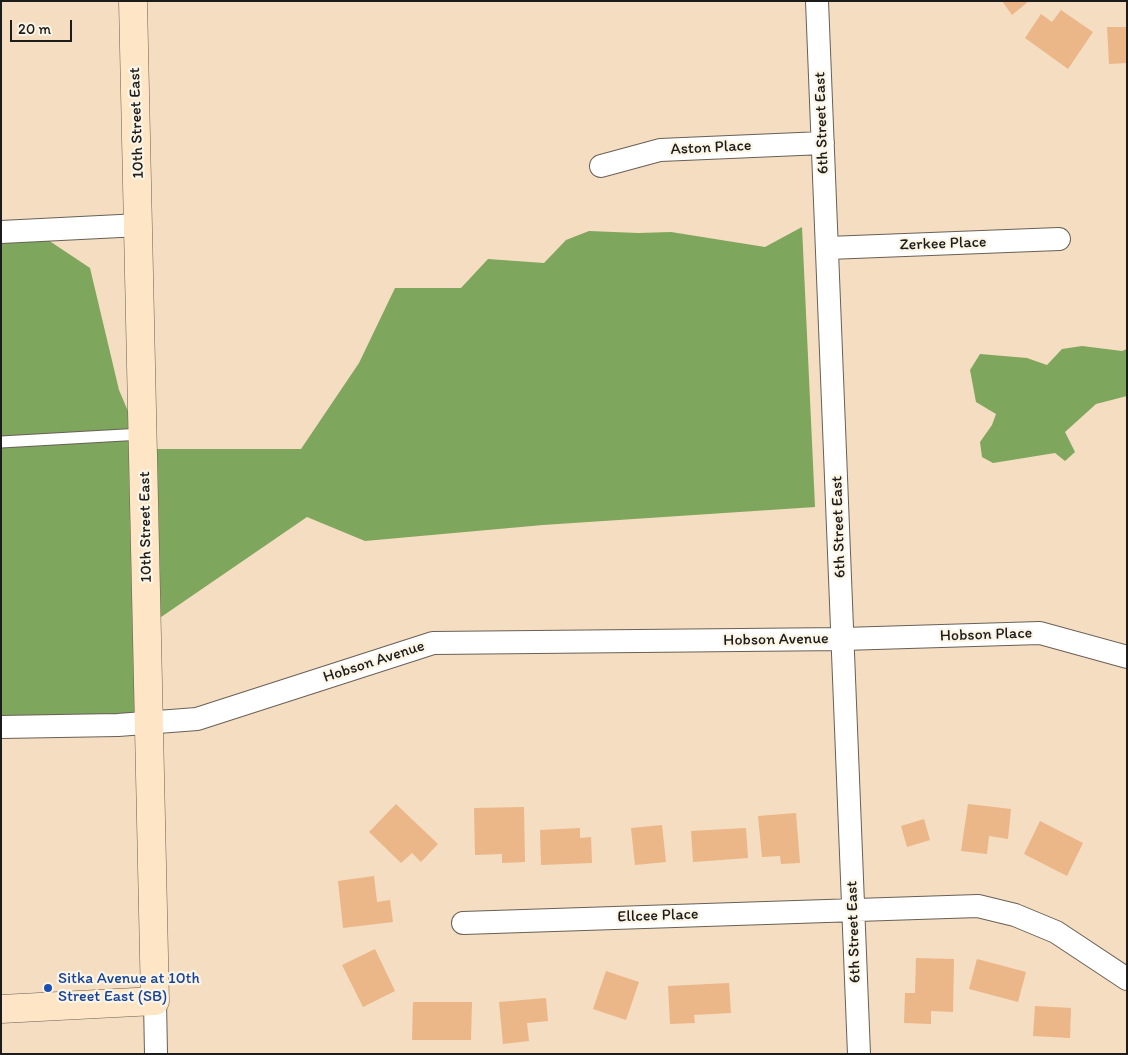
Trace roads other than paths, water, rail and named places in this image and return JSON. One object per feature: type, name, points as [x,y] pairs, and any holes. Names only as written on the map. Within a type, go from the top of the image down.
[{"type":"street","name":"10th Street East","points":[[133,1],[140,225],[156,1054]]},
{"type":"street","name":"6th Street East","points":[[817,1],[859,1054]]},
{"type":"street","name":"Aston Place","points":[[601,166],[660,150],[824,143]]},
{"type":"street","points":[[1,232],[140,225]]},
{"type":"street","name":"Zerkee Place","points":[[828,248],[1059,239]]},
{"type":"street","name":"Hobson Place","points":[[843,639],[1040,633],[1127,657]]},
{"type":"street","name":"Hobson Avenue","points":[[1,727],[150,723],[197,719],[433,643],[843,639]]},
{"type":"street","name":"Ellcee Place","points":[[463,923],[978,906],[1015,915],[1056,932],[1127,979]]},
{"type":"street","points":[[1,1008],[155,1001]]},
{"type":"lane","points":[[1,442],[144,434]]},
{"type":"place","name":"Sitka Avenue at 10th Street East (SB)","points":[[48,988]]}]
